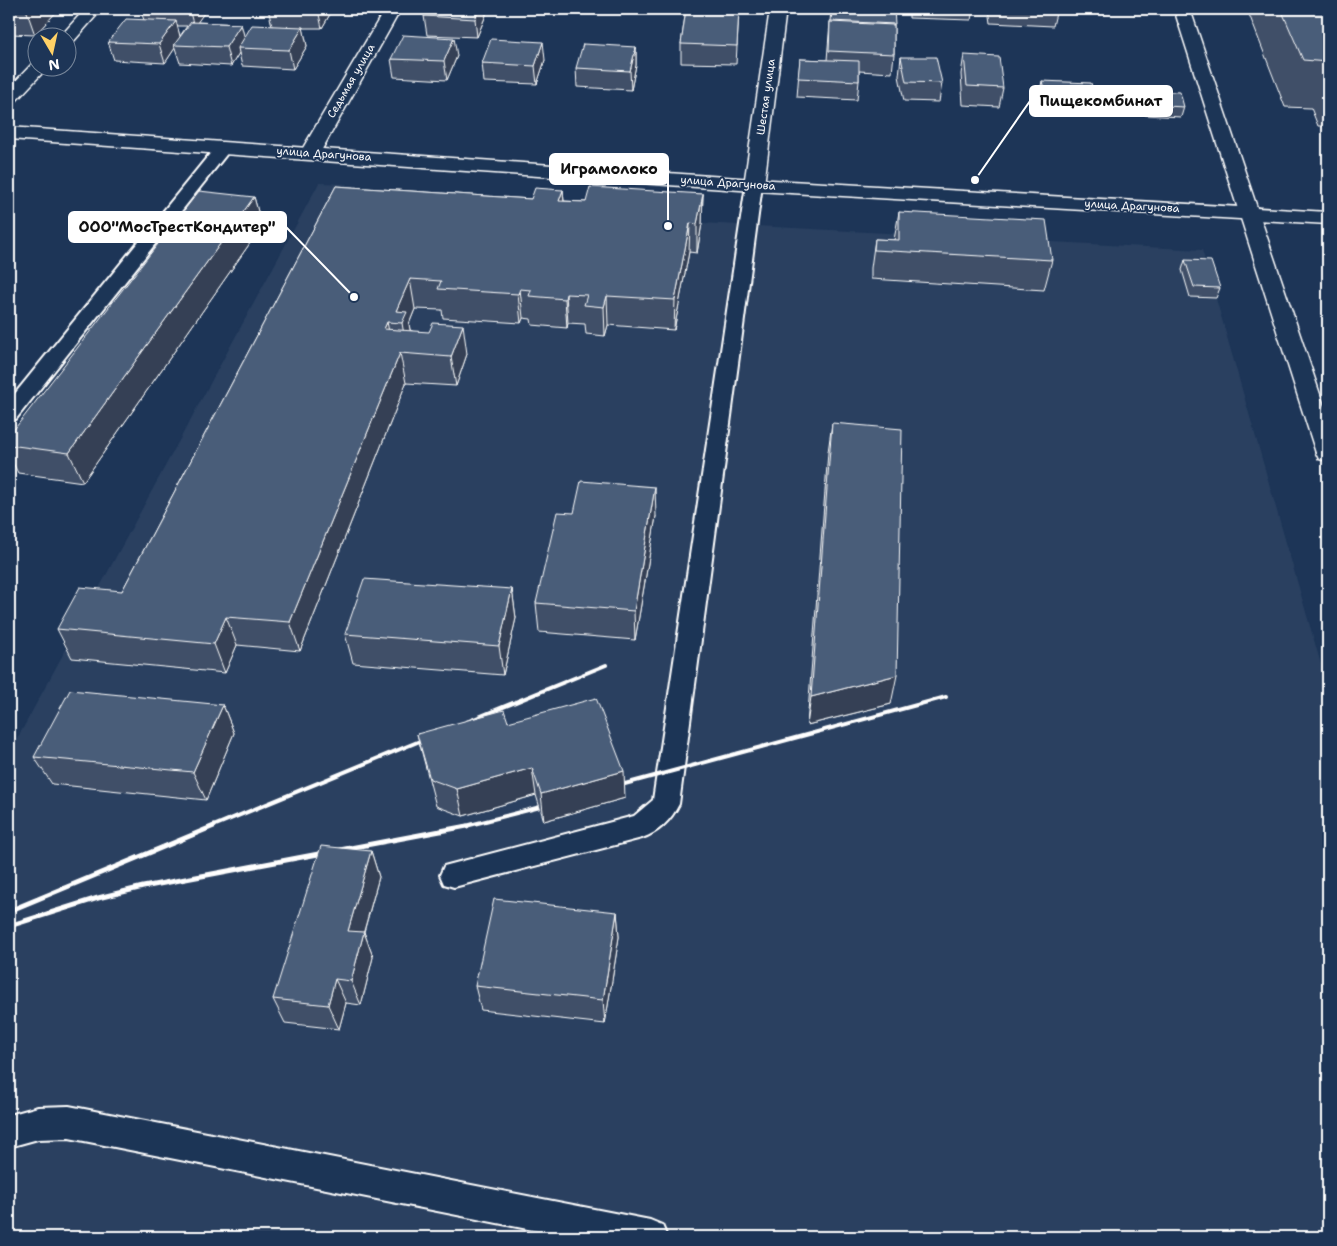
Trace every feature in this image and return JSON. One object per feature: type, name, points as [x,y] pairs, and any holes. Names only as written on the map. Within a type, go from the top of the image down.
[{"type":"street","points":[[76,28],[94,9]]},
{"type":"street","name":"Седьмая улица","points":[[310,153],[393,9]]},
{"type":"street","name":"Шестая улица","points":[[754,185],[778,9]]},
{"type":"street","points":[[1182,9],[1328,453]]},
{"type":"street","points":[[9,98],[28,78]]},
{"type":"street","name":"улица Драгунова","points":[[9,133],[754,185],[1328,218]]},
{"type":"lane","points":[[9,414],[223,148]]},
{"type":"lane","points":[[454,875],[642,826],[657,815],[666,804],[754,185]]},
{"type":"lane","points":[[9,1132],[25,1125],[48,1121],[69,1122],[650,1237]]},
{"type":"shaded area","points":[[319,183],[347,184],[339,197],[702,223],[1202,250],[1328,689],[1328,1237],[9,1237],[9,754]]},
{"type":"building","points":[[287,9],[319,9],[318,10]]},
{"type":"building","points":[[428,9],[479,9],[475,19],[424,16]]},
{"type":"building","points":[[686,9],[739,9],[737,46],[681,44]]},
{"type":"building","points":[[832,9],[894,9],[895,24],[831,21]]},
{"type":"building","points":[[1281,9],[1328,9],[1328,62],[1303,60]]},
{"type":"building","points":[[126,19],[176,21],[159,44],[108,42]]},
{"type":"building","points":[[191,22],[241,24],[226,47],[174,45]]},
{"type":"building","points":[[830,22],[894,25],[894,54],[829,51]]},
{"type":"building","points":[[252,25],[303,27],[289,50],[238,48]]},
{"type":"building","points":[[403,35],[454,38],[444,61],[391,59]]},
{"type":"building","points":[[491,39],[543,42],[535,66],[482,63]]},
{"type":"building","points":[[583,44],[636,47],[630,71],[576,68]]},
{"type":"building","points":[[964,55],[999,57],[1003,88],[967,86]]},
{"type":"building","points":[[901,57],[936,57],[942,83],[906,82]]},
{"type":"building","points":[[800,59],[859,61],[859,81],[798,78]]},
{"type":"building","points":[[1042,81],[1091,83],[1095,99],[1046,97]]},
{"type":"building","points":[[1144,91],[1180,92],[1184,107],[1148,105]]},
{"type":"building","points":[[336,186],[531,199],[535,188],[563,190],[559,201],[586,202],[590,187],[703,194],[697,224],[690,223],[675,300],[607,296],[604,307],[584,305],[587,295],[566,294],[565,299],[529,296],[531,290],[520,289],[518,294],[438,289],[441,281],[410,279],[396,311],[407,312],[402,323],[387,322],[384,329],[429,332],[433,323],[463,325],[451,357],[400,353],[290,622],[226,617],[214,644],[57,629],[80,587],[122,591]]},
{"type":"building","points":[[199,191],[254,197],[69,453],[9,445],[9,436]]},
{"type":"building","points":[[899,212],[1046,220],[1052,260],[874,250],[875,239],[899,240]]},
{"type":"building","points":[[1185,260],[1211,261],[1220,288],[1194,287]]},
{"type":"building","points":[[832,423],[902,429],[897,675],[811,697]]},
{"type":"building","points":[[581,481],[655,487],[634,611],[536,603],[557,512],[574,513]]},
{"type":"building","points":[[364,579],[512,589],[499,646],[345,634]]},
{"type":"building","points":[[70,690],[223,705],[193,772],[34,757]]},
{"type":"building","points":[[596,698],[624,771],[541,794],[532,768],[457,789],[430,779],[417,734],[504,710],[508,722]]},
{"type":"building","points":[[321,846],[371,851],[348,931],[364,932],[351,981],[335,979],[328,1005],[273,999]]},
{"type":"building","points":[[494,899],[617,912],[603,1000],[475,986]]},
{"type":"railway","points":[[464,723],[606,665]]},
{"type":"railway","points":[[610,788],[946,697]]},
{"type":"railway","points":[[211,827],[432,736]]},
{"type":"railway","points":[[463,827],[552,804]]},
{"type":"railway","points":[[9,911],[214,826]]},
{"type":"railway","points":[[463,827],[467,826]]},
{"type":"railway","points":[[9,926],[98,898],[143,887],[463,827]]},
{"type":"place","name":"Пищекомбинат","points":[[975,180]]},
{"type":"place","name":"Играмолоко","points":[[668,226]]},
{"type":"place","name":"ООО\"МосТрестКондитер\"","points":[[354,297]]}]
